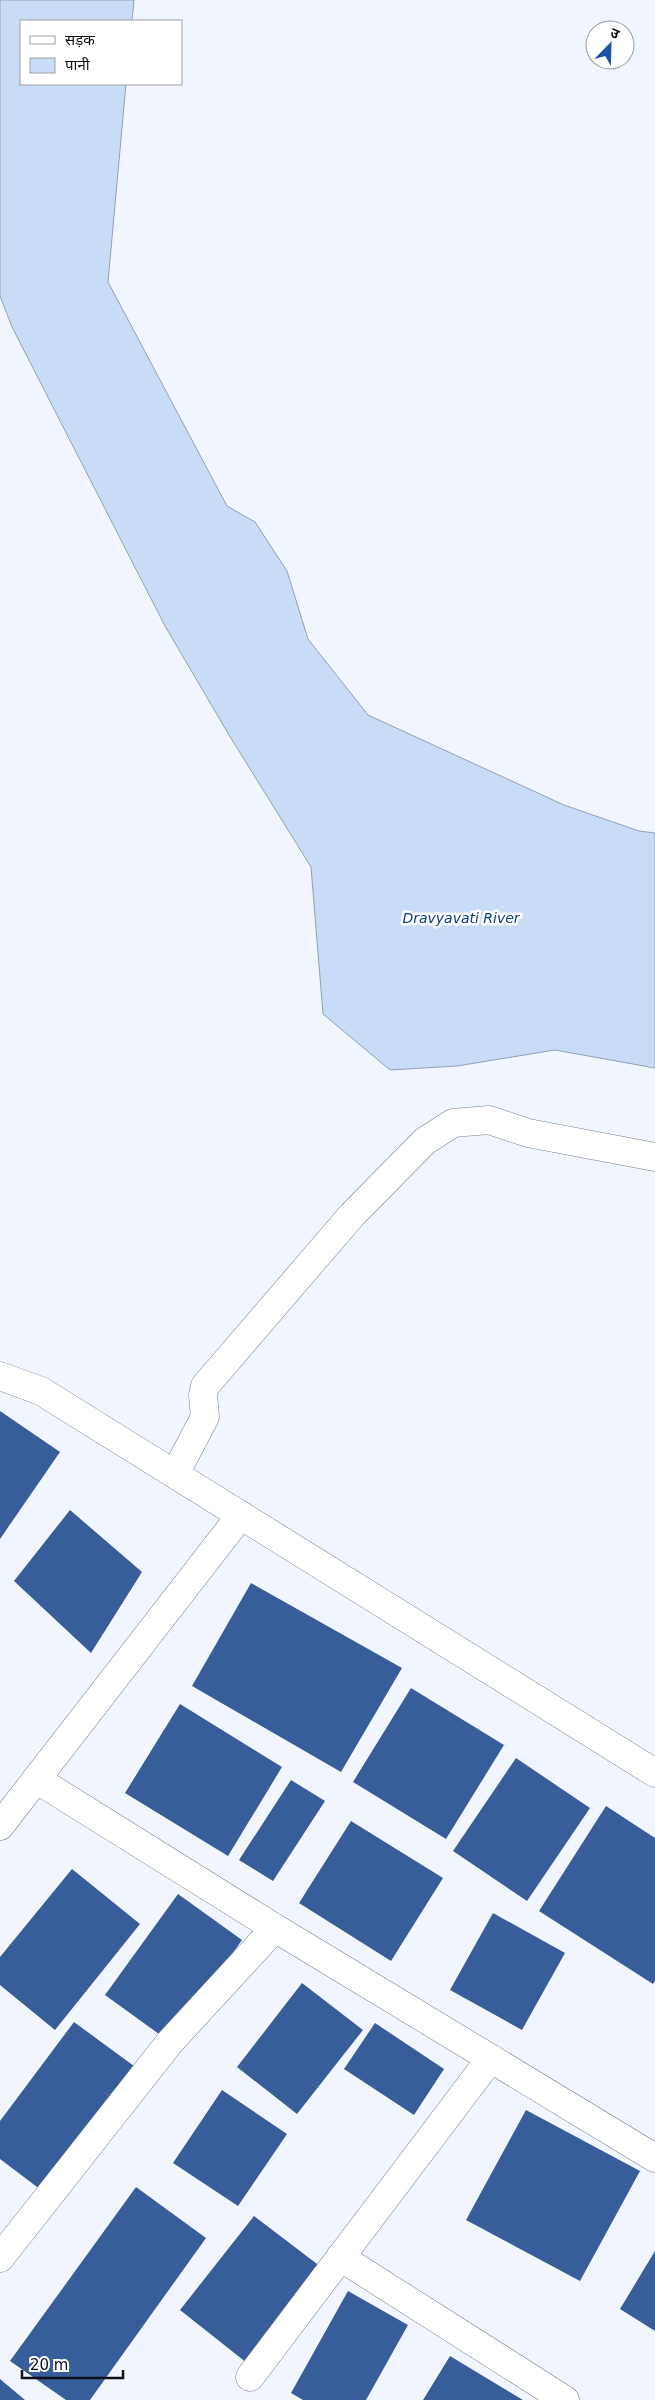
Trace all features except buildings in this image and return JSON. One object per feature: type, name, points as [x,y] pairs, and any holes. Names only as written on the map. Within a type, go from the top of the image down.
[{"type":"street","points":[[175,1474],[205,1417],[203,1395],[205,1386],[352,1215],[425,1140],[453,1123],[489,1120],[528,1133],[655,1157]]},
{"type":"street","points":[[0,1376],[41,1391],[655,1772]]},
{"type":"street","points":[[0,1826],[241,1515]]},
{"type":"street","points":[[36,1779],[275,1928],[655,2158]]},
{"type":"street","points":[[0,2258],[170,2042],[275,1928]]},
{"type":"street","points":[[250,2377],[491,2058]]},
{"type":"street","points":[[340,2257],[566,2400]]},
{"type":"water","name":"Dravyavati River","points":[[0,0],[134,0],[132,20],[20,20],[20,85],[126,85],[108,282],[227,506],[255,522],[287,571],[308,639],[368,715],[564,805],[639,831],[655,833],[655,1068],[555,1050],[457,1066],[390,1070],[323,1014],[311,867],[229,735],[165,626],[12,327],[0,296]]}]
